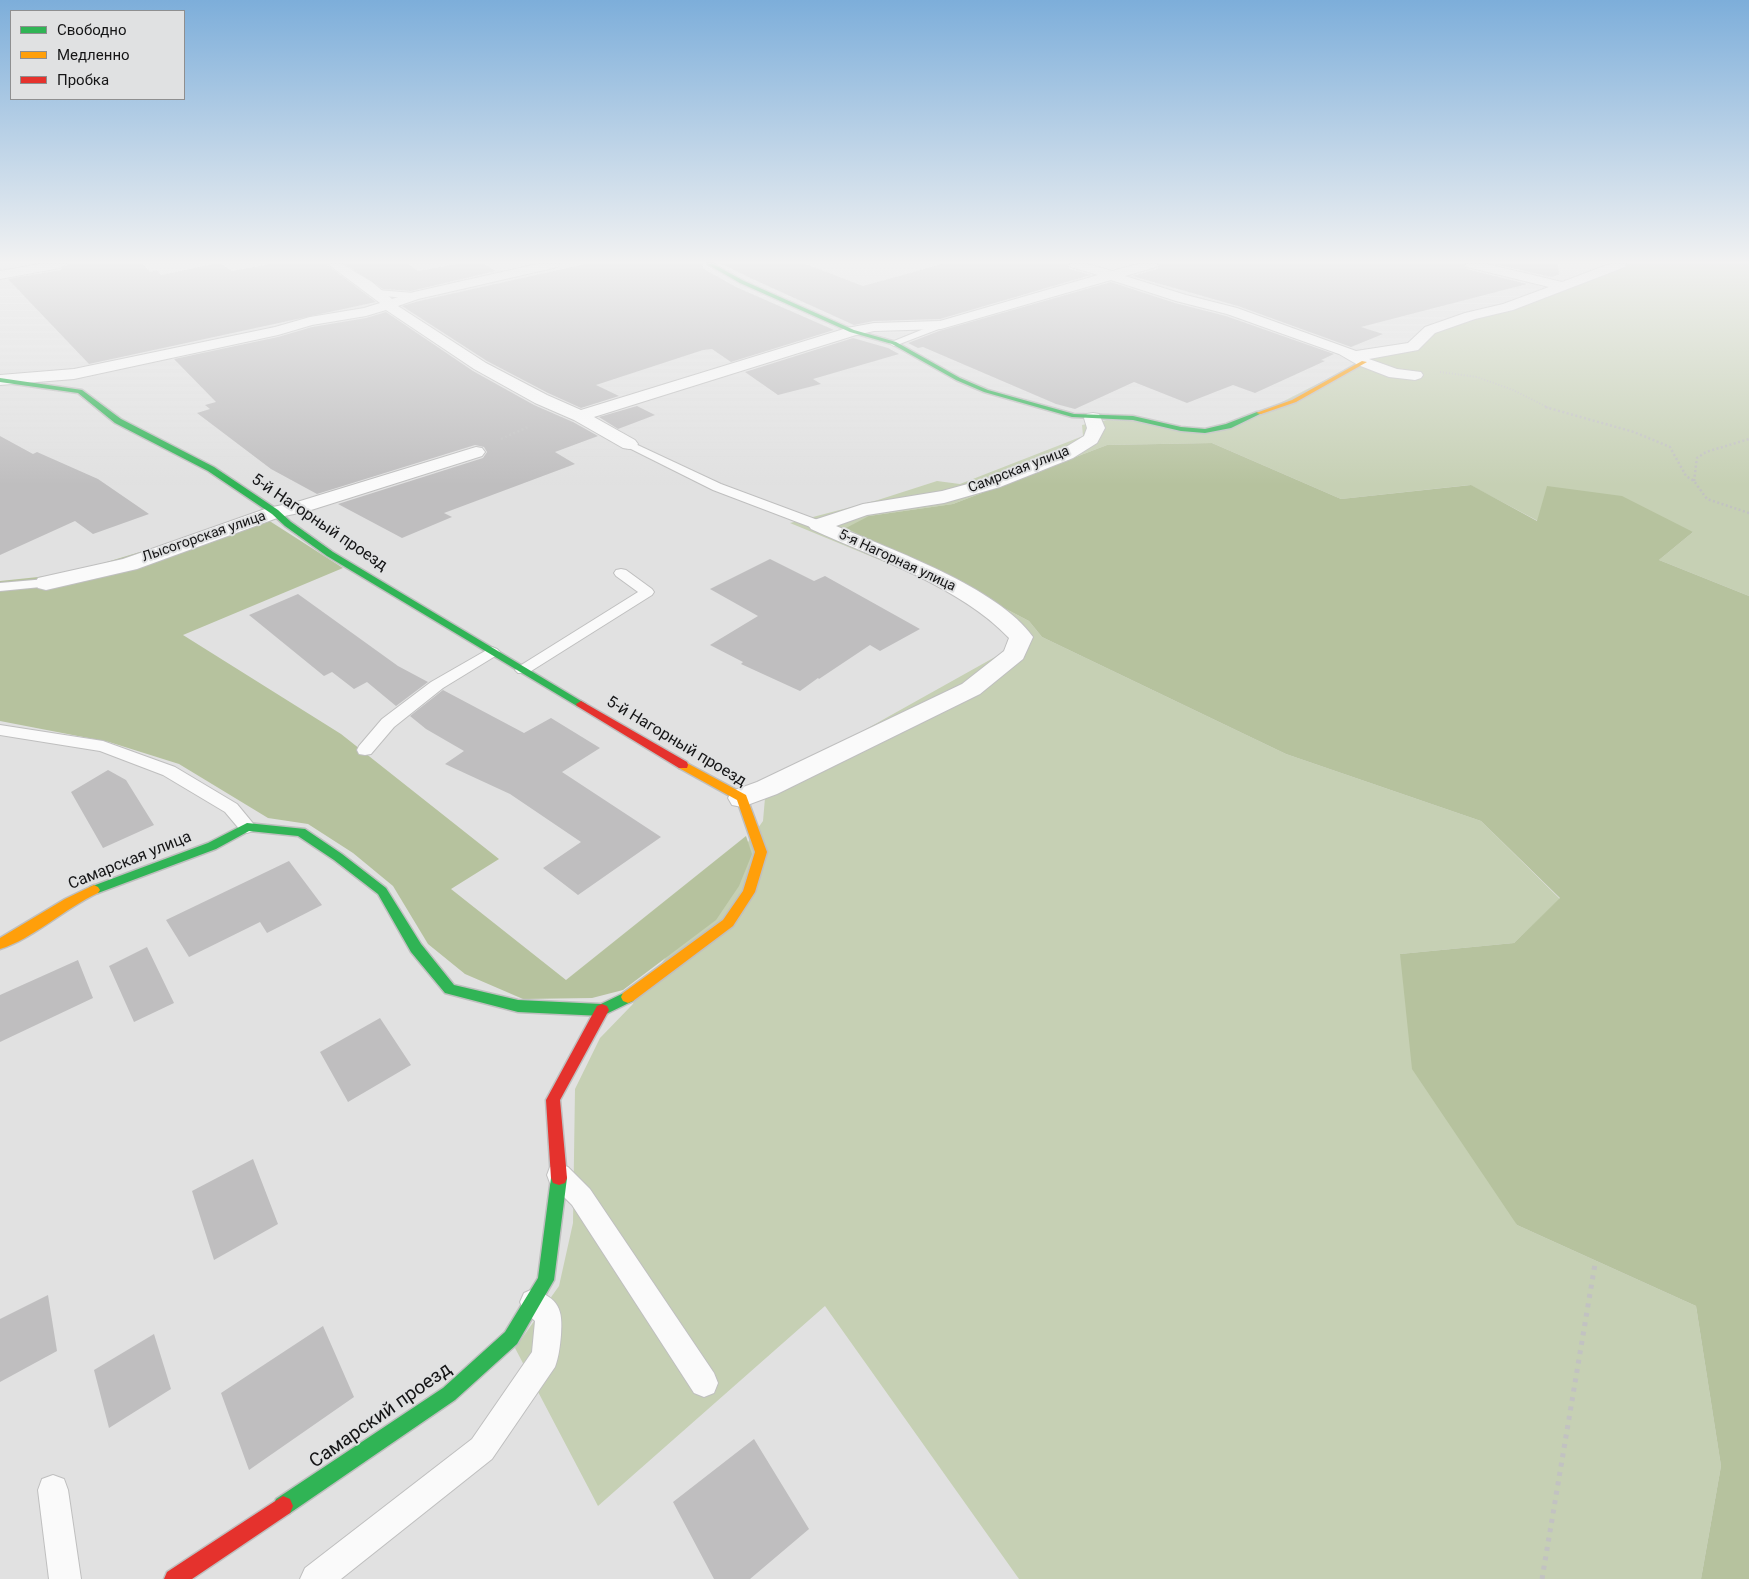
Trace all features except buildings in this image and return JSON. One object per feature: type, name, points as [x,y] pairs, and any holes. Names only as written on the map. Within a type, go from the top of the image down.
[{"type":"street","points":[[0,380],[74,374],[246,338]]},
{"type":"street","points":[[436,338],[480,366],[561,409],[580,416],[629,444]]},
{"type":"street","points":[[580,416],[838,338]]},
{"type":"street","points":[[875,338],[909,350],[958,379],[986,391],[1074,416],[1133,418],[1181,429],[1205,432],[1228,426],[1253,414],[1294,401],[1360,359],[1413,347],[1422,338]]},
{"type":"street","points":[[1303,338],[1395,374],[1415,375]]},
{"type":"street","name":"5-й Нагорный проезд","points":[[0,380],[80,391],[118,421],[211,469],[275,512],[288,524],[330,554],[714,784],[742,798],[761,852],[750,892],[728,922],[627,998],[602,1010],[518,1006],[450,989],[416,948],[382,891],[338,857],[301,832],[247,827]]},
{"type":"street","name":"Самрская улица","points":[[818,525],[863,510],[944,497],[993,483],[1067,454],[1091,439],[1096,428],[1093,418]]},
{"type":"street","name":"Лысогорская улица","points":[[46,582],[129,564],[275,512],[302,507],[476,452]]},
{"type":"street","name":"5-я Нагорная улица","points":[[742,798],[767,788],[970,689],[1015,654],[1021,637],[1000,615],[944,581],[818,525]]},
{"type":"street","name":"Самарская улица","points":[[0,944],[20,935],[78,896],[212,846],[247,827]]},
{"type":"street","name":"Самарский проезд","points":[[174,1579],[449,1394],[511,1338],[546,1280],[559,1174],[553,1100],[602,1010]]},
{"type":"lane","points":[[894,343],[908,338]]},
{"type":"lane","points":[[629,444],[717,487],[818,525]]},
{"type":"lane","points":[[523,670],[647,592],[621,573]]},
{"type":"lane","points":[[0,587],[46,582]]},
{"type":"lane","points":[[365,750],[388,723],[430,690],[492,652]]},
{"type":"lane","points":[[0,730],[103,746],[170,771],[231,808],[247,827]]},
{"type":"lane","points":[[559,1174],[581,1197],[704,1383]]},
{"type":"lane","points":[[316,1579],[482,1450],[544,1357],[549,1316],[533,1302]]},
{"type":"lane","points":[[53,1490],[65,1579]]},
{"type":"path","points":[[1415,375],[1440,372],[1477,377],[1513,390],[1543,406],[1634,432],[1670,447],[1686,476],[1694,481],[1707,499],[1749,513]]},
{"type":"path","points":[[476,452],[508,435],[538,423],[561,409]]},
{"type":"path","points":[[1694,481],[1697,458],[1706,452],[1749,438]]},
{"type":"path","points":[[1542,1579],[1595,1264]]},
{"type":"green space","points":[[1430,338],[1749,338],[1749,596],[1659,560],[1693,532],[1538,521],[1470,485],[1341,499],[1212,443],[1107,445],[953,504],[869,516],[943,576],[1029,621],[1042,637],[1286,754],[1481,821],[1560,899],[1514,943],[1400,954],[1517,1225],[1696,1306],[1721,1466],[1701,1579],[1019,1579],[825,1306],[598,1506],[515,1348],[559,1286],[573,1223],[575,1089],[600,1038],[632,1005],[763,821],[765,798],[784,775],[1004,652],[1010,638],[991,618],[938,584],[790,523],[878,500],[937,481],[960,484],[1083,436],[1082,425],[1107,420],[1134,421],[1178,431],[1231,428],[1370,357],[1419,349]]},
{"type":"green space","points":[[1212,443],[1341,499],[1471,485],[1537,521],[1547,486],[1622,496],[1693,532],[1659,560],[1749,596],[1749,1579],[1701,1579],[1721,1466],[1696,1306],[1517,1225],[1412,1069],[1400,954],[1514,943],[1560,898],[1481,821],[1286,754],[1042,637],[1029,621],[846,528],[869,516],[953,504],[1107,445]]},
{"type":"green space","points":[[246,520],[268,520],[343,568],[183,635],[341,734],[499,859],[451,889],[566,980],[746,836],[752,854],[739,886],[716,920],[623,990],[592,998],[523,999],[465,974],[428,944],[393,886],[353,853],[308,824],[268,818],[179,764],[109,742],[0,721],[0,581],[67,574]]},
{"type":"traffic: fast","points":[[875,338],[894,343],[958,379],[986,391],[1074,416],[1133,418],[1181,429],[1205,431],[1228,426],[1259,413]]},
{"type":"traffic: fast","points":[[0,380],[80,391],[118,421],[211,469],[275,512],[288,524],[330,554],[581,704]]},
{"type":"traffic: fast","points":[[94,890],[212,846],[247,827],[301,832],[338,857],[382,891],[416,948],[450,989],[518,1006],[602,1010],[628,997]]},
{"type":"traffic: fast","points":[[283,1506],[449,1394],[511,1338],[546,1280],[559,1178]]},
{"type":"traffic: slow","points":[[1259,413],[1294,401],[1364,362]]},
{"type":"traffic: slow","points":[[628,997],[728,923],[749,892],[761,852],[742,798],[683,765]]},
{"type":"traffic: slow","points":[[0,944],[82,895],[94,890]]},
{"type":"traffic: jam","points":[[581,704],[683,765]]},
{"type":"traffic: jam","points":[[559,1178],[553,1100],[602,1010]]},
{"type":"traffic: jam","points":[[174,1579],[283,1506]]}]
